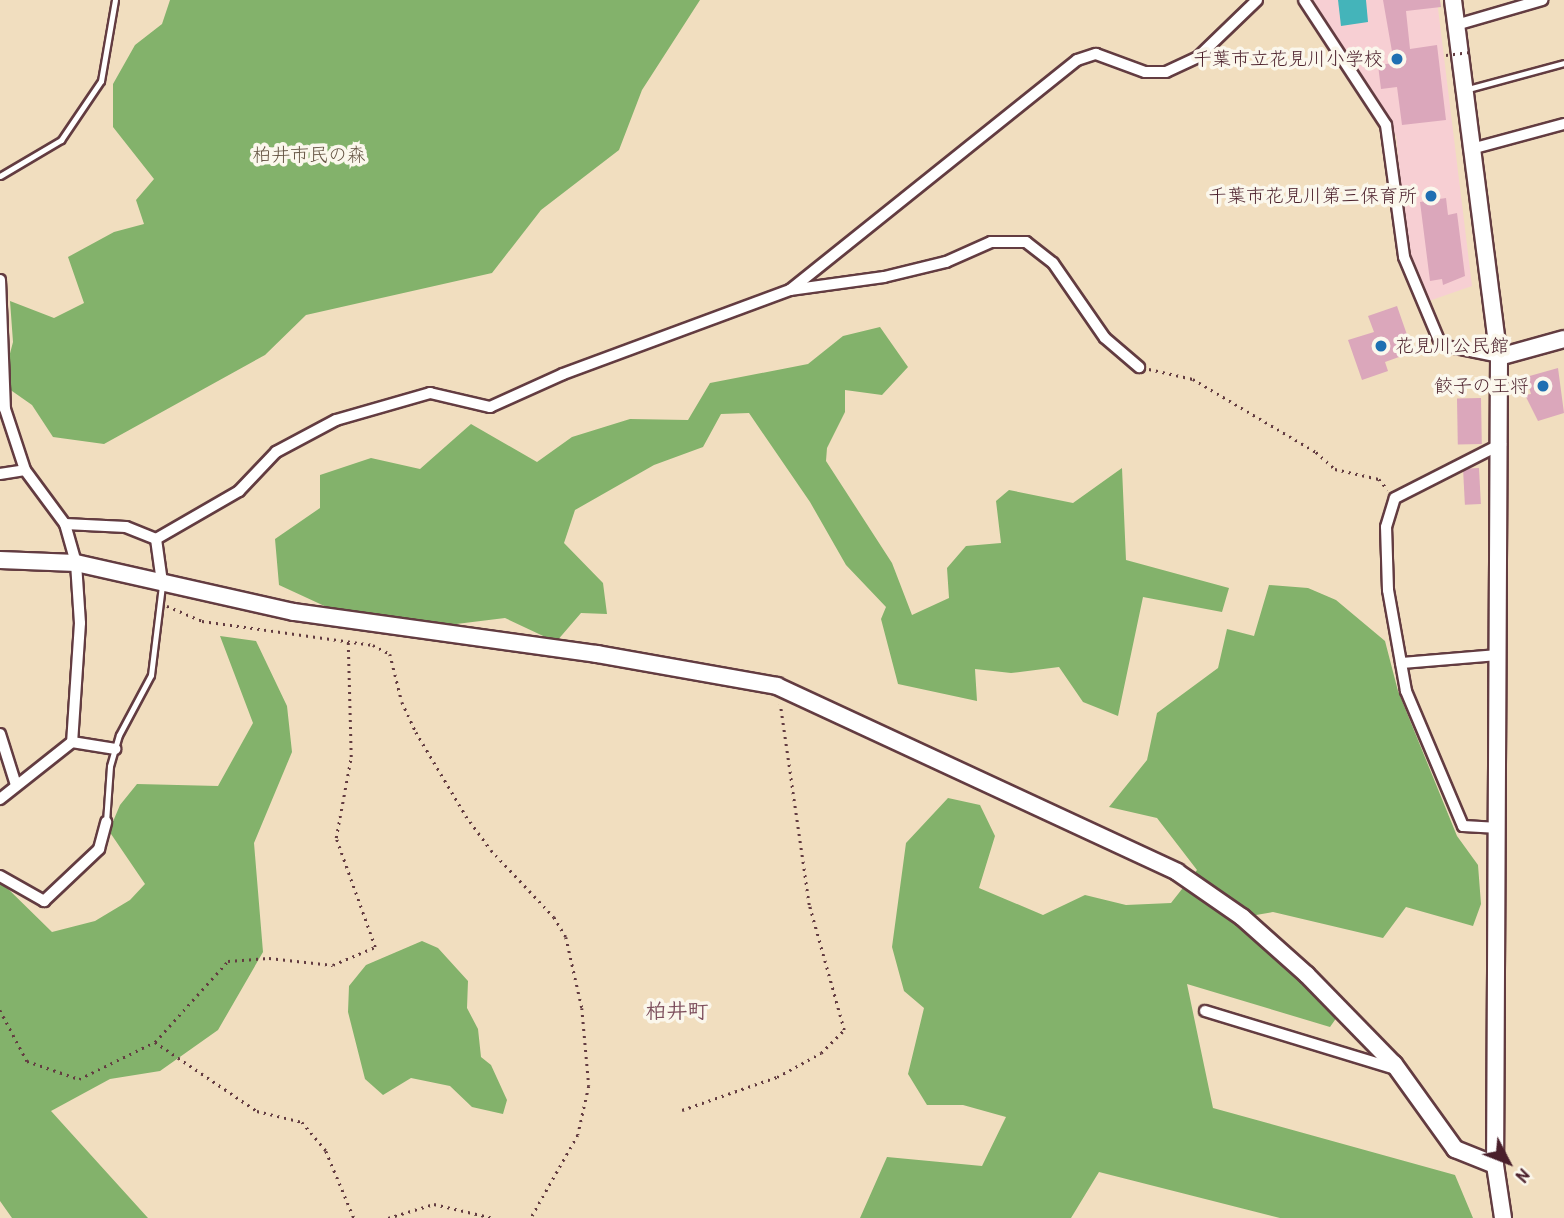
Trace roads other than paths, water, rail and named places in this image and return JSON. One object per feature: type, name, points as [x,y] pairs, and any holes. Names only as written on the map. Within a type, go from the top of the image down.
[{"type":"street","points":[[790,290],[1077,60],[1096,54],[1145,72],[1166,72],[1198,57],[1257,0]]},
{"type":"street","points":[[1304,0],[1385,125],[1404,257],[1441,345],[1499,357],[1564,339]]},
{"type":"street","points":[[1453,0],[1468,89],[1499,357],[1501,444],[1495,1165],[1503,1218]]},
{"type":"street","points":[[1456,25],[1542,0]]},
{"type":"street","points":[[1475,148],[1564,124]]},
{"type":"street","points":[[156,539],[239,492],[276,452],[336,419],[430,393],[490,407],[563,374],[790,290],[884,277],[946,262],[991,242],[1026,242],[1053,263],[1105,338],[1139,367]]},
{"type":"street","points":[[0,280],[5,336],[1,390],[25,470],[65,524],[76,563],[80,624],[72,743]]},
{"type":"street","points":[[1499,828],[1463,826],[1406,691],[1388,590],[1386,527],[1395,498],[1501,444]]},
{"type":"street","points":[[0,474],[25,470]]},
{"type":"street","points":[[65,524],[126,527],[156,539]]},
{"type":"street","points":[[156,539],[162,582]]},
{"type":"street","points":[[0,560],[76,563],[294,612],[597,654],[777,686],[1177,872],[1242,917],[1399,1070],[1455,1149],[1495,1165]]},
{"type":"street","points":[[1402,663],[1499,655]]},
{"type":"street","points":[[0,734],[16,785]]},
{"type":"street","points":[[0,799],[72,743],[115,749]]},
{"type":"street","points":[[0,876],[44,901],[99,849],[106,822]]},
{"type":"street","points":[[1205,1011],[1399,1070]]},
{"type":"lane","points":[[0,176],[61,140],[101,81],[115,0]]},
{"type":"lane","points":[[1468,89],[1564,63]]},
{"type":"lane","points":[[106,822],[115,749],[151,675],[162,582]]},
{"type":"water","points":[[1338,0],[1366,0],[1368,22],[1341,26]]},
{"type":"place","name":"千葉市立花見川小学校","points":[[1397,59]]},
{"type":"place","name":"千葉市花見川第三保育所","points":[[1431,196]]},
{"type":"place","name":"花見川公民館","points":[[1381,346]]},
{"type":"place","name":"餃子の王将","points":[[1543,386]]},
{"type":"district","name":"柏井町","points":[[677,1011]]},
{"type":"park label","name":"柏井市民の森","points":[[309,155]]}]
